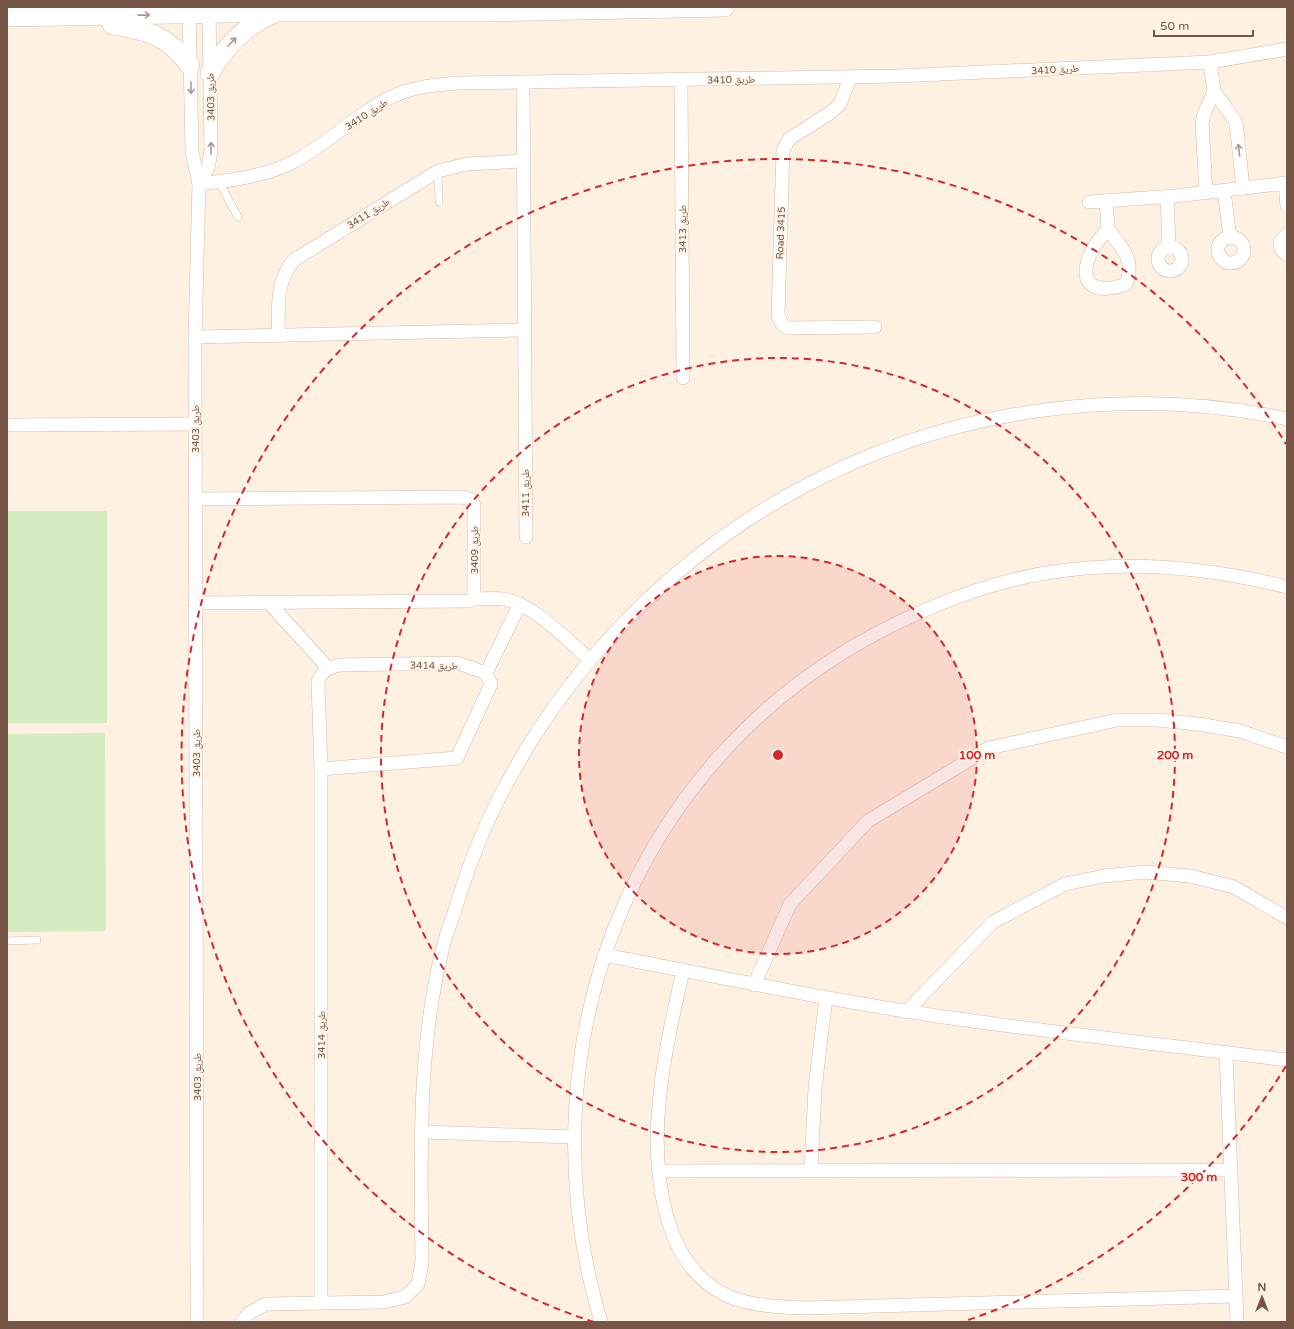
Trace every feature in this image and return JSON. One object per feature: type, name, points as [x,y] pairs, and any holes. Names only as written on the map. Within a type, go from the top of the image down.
[{"type":"main road","points":[[7,16],[60,16],[190,9],[209,11],[277,12],[489,12],[725,7]]},
{"type":"main road","points":[[210,73],[218,60],[237,36],[249,26],[277,12]]},
{"type":"main road","points":[[60,16],[147,31],[174,46],[190,66]]},
{"type":"street","name":"طريق 3403","points":[[190,9],[192,152],[199,184],[195,338],[197,1322]]},
{"type":"street","name":"طريق 3403","points":[[199,184],[208,168],[211,152],[209,11]]},
{"type":"street","name":"طريق 3410","points":[[199,184],[220,182],[267,172],[294,162],[380,103],[399,93],[426,86],[458,83],[850,78],[1210,62],[1287,49]]},
{"type":"street","points":[[1210,62],[1214,91],[1236,122],[1243,188]]},
{"type":"street","name":"Road 3415","points":[[850,78],[840,104],[830,113],[790,138],[783,150],[778,315],[782,324],[788,328],[875,327]]},
{"type":"street","name":"طريق 3413","points":[[681,80],[683,378]]},
{"type":"street","name":"طريق 3411","points":[[522,82],[526,537]]},
{"type":"street","points":[[1206,193],[1202,123],[1206,108],[1214,91]]},
{"type":"street","name":"طريق 3411","points":[[278,336],[281,280],[286,269],[294,260],[438,171],[462,165],[523,160]]},
{"type":"street","points":[[1089,202],[1167,197],[1286,183],[1287,206]]},
{"type":"street","points":[[1224,191],[1230,237]]},
{"type":"street","points":[[1167,197],[1169,247]]},
{"type":"street","points":[[1106,201],[1108,229]]},
{"type":"street","points":[[1287,234],[1280,242],[1281,248],[1287,255]]},
{"type":"street","points":[[195,338],[524,330]]},
{"type":"street","points":[[242,1322],[249,1313],[266,1304],[384,1302],[405,1296],[418,1284],[422,1262],[421,1132],[427,1031],[442,950],[470,863],[509,779],[543,722],[590,660],[648,598],[725,535],[803,487],[885,450],[975,422],[1072,406],[1152,403],[1251,411],[1287,419]]},
{"type":"street","points":[[7,425],[195,424]]},
{"type":"street","name":"طريق 3409","points":[[195,499],[463,497],[472,500],[474,506],[473,599]]},
{"type":"street","points":[[601,1322],[587,1267],[579,1227],[576,1197],[574,1137],[582,1050],[604,955],[642,864],[675,811],[700,777],[723,751],[774,703],[823,665],[876,634],[929,608],[982,588],[1009,580],[1065,570],[1118,566],[1157,566],[1221,574],[1287,587]]},
{"type":"street","points":[[195,603],[270,604],[464,602],[473,599],[504,599],[520,604],[533,612],[590,660]]},
{"type":"street","points":[[270,604],[328,668]]},
{"type":"street","points":[[321,769],[457,758],[491,684],[486,673],[520,604]]},
{"type":"street","name":"طريق 3414","points":[[320,1302],[321,769],[318,682],[322,672],[328,668],[340,665],[458,663],[486,673]]},
{"type":"street","points":[[754,985],[790,904],[868,821],[990,748],[1117,720],[1157,720],[1198,724],[1240,731],[1287,747]]},
{"type":"street","points":[[906,1012],[993,922],[1065,884],[1104,876],[1145,872],[1190,876],[1234,886],[1287,918]]},
{"type":"street","points":[[604,955],[754,985],[906,1012],[1023,1028],[1287,1060]]},
{"type":"street","points":[[683,970],[660,1087],[658,1137],[660,1171],[668,1222],[679,1248],[696,1271],[718,1290],[730,1296],[759,1304],[805,1308],[1236,1296]]},
{"type":"street","points":[[810,1171],[815,1088],[826,998]]},
{"type":"street","points":[[1226,1053],[1237,1322]]},
{"type":"street","points":[[421,1132],[574,1137]]},
{"type":"street","points":[[660,1171],[1231,1170]]},
{"type":"lane","points":[[438,171],[439,202]]},
{"type":"lane","points":[[220,182],[238,217]]},
{"type":"lane","points":[[7,941],[37,940]]},
{"type":"green space","points":[[7,511],[107,511],[107,723],[7,723]]},
{"type":"green space","points":[[105,733],[106,931],[7,932],[7,734]]}]
